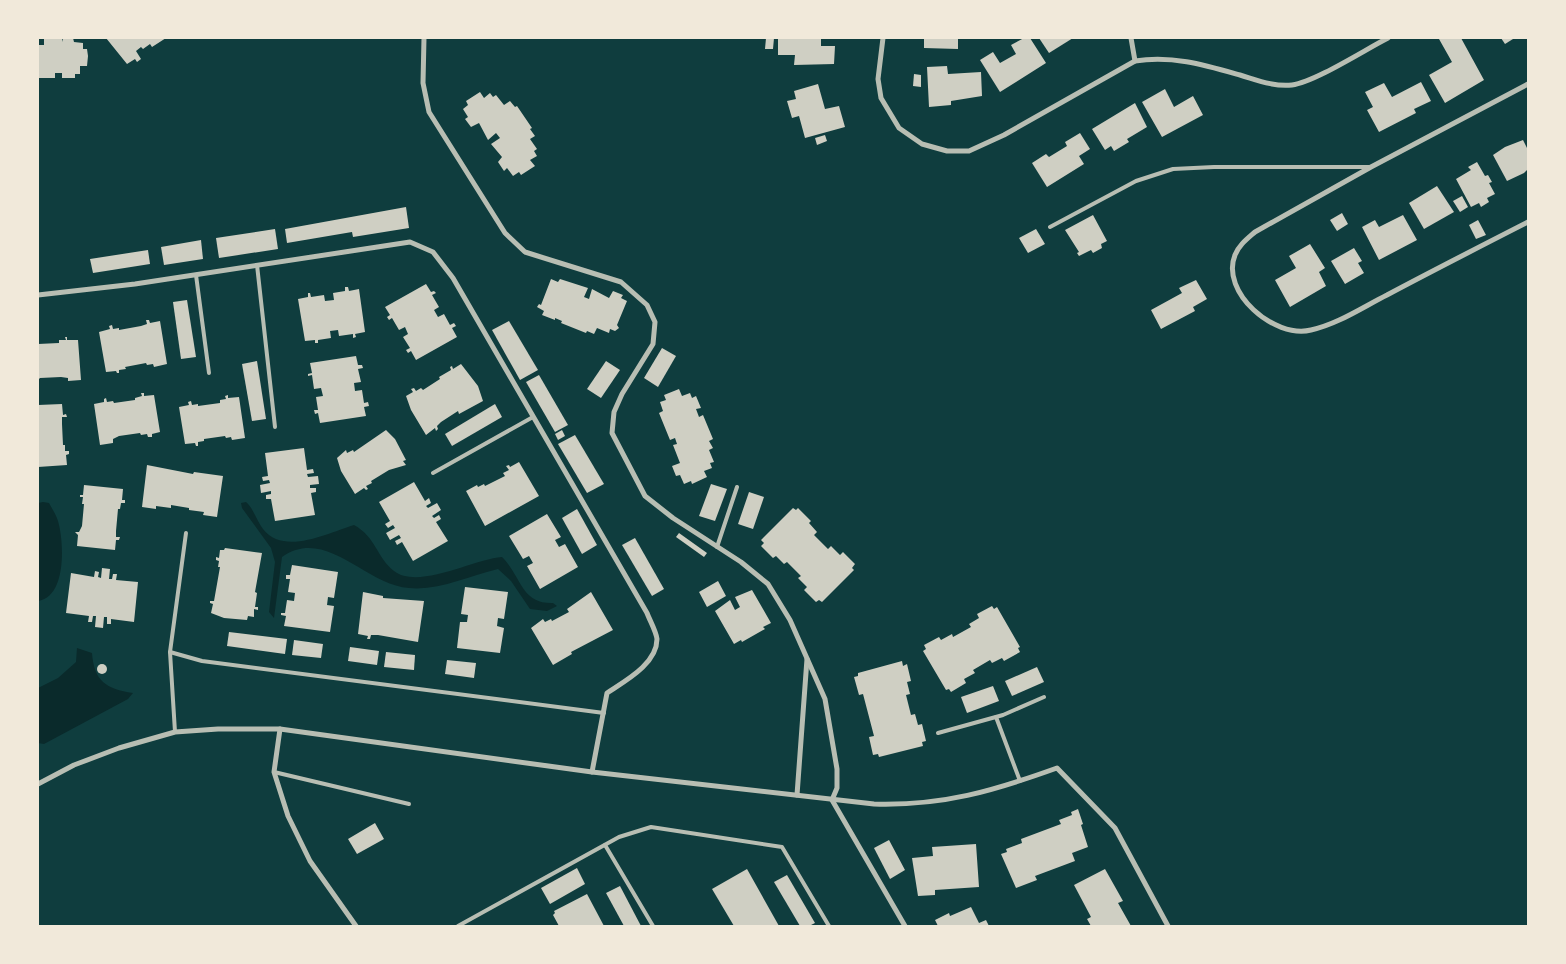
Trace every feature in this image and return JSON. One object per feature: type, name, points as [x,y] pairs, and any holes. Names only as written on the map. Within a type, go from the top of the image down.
[{"type":"street","points":[[424,38],[423,83],[429,112],[505,234],[525,252],[621,282],[647,305],[655,322],[653,344],[622,394],[614,412],[612,433],[645,496],[673,518],[741,562],[768,584],[790,620],[808,656],[825,699],[838,769],[836,788],[832,800],[905,926]]},
{"type":"street","points":[[883,38],[878,79],[881,98],[898,128],[922,144],[947,151],[969,151],[1004,135],[1135,61],[1156,58],[1196,63],[1273,85],[1294,85],[1388,38]]},
{"type":"street","points":[[1131,38],[1135,61]]},
{"type":"street","points":[[1528,84],[1266,225],[1246,239],[1240,246],[1233,263],[1234,275],[1249,304],[1264,320],[1285,330],[1298,332],[1329,324],[1528,222]]},
{"type":"street","points":[[38,295],[196,275],[410,242],[433,252],[453,278],[647,613],[657,638],[656,648],[650,659],[632,676],[607,693],[592,772]]},
{"type":"street","points":[[797,795],[808,656]]},
{"type":"street","points":[[38,784],[83,761],[175,732],[218,729],[280,729],[592,772],[832,800],[905,805],[946,801],[992,791],[1057,768],[1115,828],[1168,926]]},
{"type":"street","points":[[280,729],[274,772],[288,816],[310,861],[356,926]]},
{"type":"lane","points":[[1050,227],[1136,181],[1173,170],[1214,167],[1371,167]]},
{"type":"lane","points":[[258,265],[275,427]]},
{"type":"lane","points":[[196,275],[209,373]]},
{"type":"lane","points":[[432,473],[533,417]]},
{"type":"lane","points":[[717,547],[737,487]]},
{"type":"lane","points":[[175,732],[170,652],[186,533]]},
{"type":"lane","points":[[170,652],[202,661],[604,713]]},
{"type":"lane","points":[[938,733],[996,717],[1044,697]]},
{"type":"lane","points":[[996,717],[1020,781]]},
{"type":"lane","points":[[274,772],[409,804]]},
{"type":"lane","points":[[458,926],[619,837],[651,828],[782,847],[829,926]]},
{"type":"lane","points":[[605,845],[653,926]]},
{"type":"water","points":[[246,502],[263,529],[272,537],[282,541],[307,540],[354,525],[372,541],[388,566],[404,576],[431,575],[502,557],[528,594],[534,599],[553,603],[557,606],[547,611],[530,609],[511,581],[498,569],[442,585],[409,588],[393,585],[330,552],[314,548],[298,549],[282,557],[274,618],[269,612],[275,562],[271,548],[242,508],[241,503]]},
{"type":"water","points":[[38,503],[49,503],[57,518],[62,554],[59,579],[54,590],[47,597],[38,601]]},
{"type":"water","points":[[77,648],[92,653],[95,670],[103,682],[115,689],[133,693],[128,699],[44,744],[38,743],[38,688],[58,678],[76,662]]},
{"type":"building","points":[[44,38],[62,38],[63,42],[63,38],[73,38],[74,42],[83,43],[83,49],[87,49],[87,66],[80,66],[80,74],[75,74],[75,78],[62,78],[62,73],[55,73],[55,78],[38,78],[38,45],[44,45]]},
{"type":"building","points":[[106,38],[166,38],[152,47],[150,44],[143,49],[141,47],[136,51],[141,59],[137,62],[135,59],[127,64]]},
{"type":"building","points":[[766,38],[774,38],[773,49],[765,49]]},
{"type":"building","points":[[778,38],[821,38],[821,46],[835,46],[834,64],[794,65],[795,55],[778,55]]},
{"type":"building","points":[[924,38],[958,38],[958,49],[924,48]]},
{"type":"building","points":[[1024,38],[1030,38],[1046,63],[1000,92],[980,60],[993,52],[1000,63],[1016,54],[1011,45]]},
{"type":"building","points":[[1039,38],[1073,38],[1049,53]]},
{"type":"building","points":[[1461,38],[1484,80],[1445,103],[1429,75],[1452,62],[1439,39]]},
{"type":"building","points":[[1501,38],[1512,38],[1513,39],[1505,44]]},
{"type":"building","points":[[947,66],[948,74],[981,72],[982,96],[951,101],[951,105],[929,107],[927,67]]},
{"type":"building","points":[[914,74],[921,75],[921,87],[913,86]]},
{"type":"building","points":[[1421,82],[1431,101],[1414,109],[1416,113],[1379,132],[1367,110],[1373,107],[1365,92],[1384,83],[1392,97]]},
{"type":"building","points":[[818,84],[825,109],[839,106],[845,127],[805,138],[799,116],[792,118],[787,101],[796,99],[794,91]]},
{"type":"building","points":[[1165,89],[1174,107],[1193,96],[1203,115],[1162,137],[1142,102]]},
{"type":"building","points":[[480,92],[484,98],[490,93],[493,97],[496,95],[504,105],[510,101],[515,107],[517,106],[532,128],[530,129],[535,136],[530,139],[537,149],[534,151],[537,156],[530,160],[535,166],[521,175],[519,172],[513,176],[507,168],[504,171],[498,162],[502,157],[491,144],[500,138],[496,133],[488,140],[479,123],[471,127],[465,119],[468,117],[463,109],[468,105],[466,101]]},
{"type":"building","points":[[1135,103],[1147,127],[1127,139],[1129,142],[1114,151],[1111,146],[1105,150],[1092,129]]},
{"type":"building","points":[[1080,133],[1090,149],[1079,156],[1084,164],[1047,187],[1032,163],[1046,154],[1049,157],[1067,146],[1065,142]]},
{"type":"building","points":[[825,135],[827,141],[817,145],[815,138]]},
{"type":"building","points":[[1523,140],[1528,150],[1528,169],[1507,181],[1493,155],[1505,147]]},
{"type":"building","points":[[1477,162],[1485,176],[1488,175],[1492,182],[1489,183],[1495,194],[1487,198],[1489,202],[1481,207],[1479,203],[1471,207],[1456,179],[1471,170],[1468,167]]},
{"type":"building","points":[[1437,186],[1454,212],[1424,229],[1409,203]]},
{"type":"building","points":[[1462,196],[1468,207],[1460,212],[1453,201]]},
{"type":"building","points":[[406,207],[409,228],[353,237],[352,232],[287,243],[285,229]]},
{"type":"building","points":[[1342,213],[1348,224],[1337,231],[1330,220]]},
{"type":"building","points":[[1093,215],[1107,241],[1101,244],[1102,248],[1093,253],[1091,250],[1079,256],[1077,253],[1079,252],[1065,230]]},
{"type":"building","points":[[1403,215],[1417,240],[1379,260],[1362,227],[1375,220],[1379,227]]},
{"type":"building","points":[[1478,220],[1486,235],[1476,239],[1469,225]]},
{"type":"building","points":[[275,229],[278,249],[219,258],[216,238]]},
{"type":"building","points":[[1036,229],[1045,244],[1028,253],[1019,238]]},
{"type":"building","points":[[201,240],[203,259],[164,265],[161,247]]},
{"type":"building","points":[[1310,244],[1325,268],[1319,272],[1326,286],[1290,307],[1275,280],[1296,268],[1289,256]]},
{"type":"building","points":[[1354,248],[1362,261],[1358,263],[1364,273],[1345,284],[1331,261]]},
{"type":"building","points":[[148,250],[150,264],[93,273],[90,259]]},
{"type":"building","points":[[551,279],[558,282],[560,279],[588,288],[584,297],[589,299],[592,289],[609,298],[613,291],[623,295],[621,298],[627,301],[617,325],[619,328],[615,331],[610,329],[609,333],[597,328],[594,334],[587,331],[586,333],[561,323],[562,321],[555,318],[555,320],[542,315],[544,311],[537,307],[539,304],[541,305]]},
{"type":"building","points":[[1196,280],[1207,299],[1193,307],[1195,311],[1161,329],[1151,310],[1182,293],[1179,288]]},
{"type":"building","points":[[426,284],[431,292],[434,291],[436,293],[432,295],[439,307],[434,310],[438,317],[444,314],[450,325],[454,323],[456,326],[452,328],[457,337],[416,360],[411,351],[408,353],[406,350],[410,348],[403,337],[408,334],[405,327],[399,330],[392,318],[389,320],[387,317],[390,315],[385,307]]},
{"type":"building","points":[[345,287],[348,287],[349,291],[359,289],[365,332],[355,334],[356,337],[353,338],[353,334],[339,336],[338,330],[330,331],[331,338],[318,340],[318,343],[315,343],[315,340],[305,341],[298,299],[308,297],[308,293],[310,293],[311,297],[324,295],[325,301],[334,300],[333,293],[345,291]]},
{"type":"building","points":[[187,300],[196,357],[181,359],[173,302]]},
{"type":"building","points":[[146,320],[149,320],[150,323],[160,321],[167,364],[154,367],[153,364],[147,365],[146,363],[125,367],[126,369],[119,370],[119,373],[116,371],[106,372],[99,332],[110,329],[109,326],[112,325],[113,329],[119,328],[119,330],[141,326],[147,324]]},
{"type":"building","points":[[509,321],[538,370],[520,380],[492,330]]},
{"type":"building","points":[[65,337],[67,337],[67,340],[78,340],[81,380],[68,381],[68,378],[61,377],[40,378],[38,380],[38,344],[59,343],[59,340],[66,340]]},
{"type":"building","points":[[662,348],[676,356],[658,387],[644,378]]},
{"type":"building","points":[[356,356],[358,365],[362,365],[363,368],[358,369],[361,382],[354,383],[355,391],[362,390],[364,403],[368,402],[369,406],[364,407],[366,416],[320,423],[318,413],[315,414],[314,410],[318,410],[316,397],[323,396],[321,388],[314,389],[312,375],[308,376],[308,374],[312,373],[310,363]]},
{"type":"building","points":[[257,361],[266,419],[252,421],[242,364]]},
{"type":"building","points":[[606,361],[620,370],[601,398],[587,389]]},
{"type":"building","points":[[461,364],[478,386],[483,401],[459,414],[458,411],[441,422],[437,426],[438,429],[436,431],[435,428],[426,435],[411,410],[406,396],[413,392],[411,389],[414,388],[416,391],[421,388],[423,390],[451,370],[450,367],[452,366],[453,369]]},
{"type":"building","points":[[539,375],[568,425],[555,432],[526,382]]},
{"type":"building","points":[[679,389],[682,396],[690,393],[692,398],[696,396],[701,408],[696,409],[699,417],[703,415],[713,439],[709,441],[713,448],[709,450],[714,462],[710,463],[712,468],[704,471],[707,477],[692,484],[691,481],[684,484],[680,475],[676,476],[672,466],[680,463],[673,445],[677,444],[675,438],[670,440],[659,413],[663,411],[660,402],[666,400],[664,395]]},
{"type":"building","points":[[141,393],[144,393],[144,396],[154,395],[160,432],[152,434],[152,437],[148,437],[147,434],[141,435],[140,433],[119,436],[113,439],[113,443],[100,445],[94,404],[104,402],[106,398],[107,402],[113,401],[114,403],[135,400],[135,398],[142,396]]},
{"type":"building","points":[[228,395],[228,398],[239,397],[245,438],[232,440],[231,437],[226,438],[225,436],[204,439],[204,441],[198,442],[198,446],[195,443],[185,444],[179,407],[189,405],[188,402],[191,401],[192,405],[198,404],[198,406],[220,403],[220,400],[226,399],[225,396]]},
{"type":"building","points":[[62,404],[63,415],[66,414],[67,417],[62,417],[62,424],[63,445],[65,445],[65,451],[69,451],[69,454],[66,455],[67,465],[38,467],[38,405]]},
{"type":"building","points":[[495,404],[502,417],[452,446],[445,434]]},
{"type":"building","points":[[386,430],[395,439],[406,460],[403,461],[406,465],[389,470],[371,481],[372,483],[366,486],[368,489],[364,488],[355,494],[341,471],[337,458],[346,450],[347,453],[353,450],[354,452]]},
{"type":"building","points":[[562,430],[565,436],[558,440],[555,434]]},
{"type":"building","points":[[575,435],[604,484],[587,493],[558,444]]},
{"type":"building","points":[[304,448],[307,470],[313,469],[314,473],[307,474],[308,477],[318,476],[319,484],[310,485],[310,488],[316,488],[316,492],[311,493],[315,515],[275,521],[271,499],[266,499],[266,495],[271,494],[271,491],[261,493],[260,485],[270,483],[269,480],[263,481],[262,477],[268,476],[265,453]]},
{"type":"building","points":[[519,462],[539,496],[485,526],[466,491],[477,485],[478,487],[484,484],[485,486],[505,476],[503,473],[509,470],[506,466],[509,465],[510,467]]},
{"type":"building","points":[[147,465],[193,474],[194,472],[223,476],[217,517],[203,515],[204,512],[189,510],[189,508],[171,505],[171,508],[156,506],[156,509],[142,507]]},
{"type":"building","points":[[414,482],[425,501],[429,498],[431,503],[426,506],[428,508],[437,503],[441,510],[432,516],[434,518],[439,515],[441,519],[436,522],[448,541],[413,561],[402,542],[397,545],[395,541],[401,538],[399,535],[390,540],[386,533],[395,528],[393,525],[388,528],[385,524],[390,521],[379,502]]},
{"type":"building","points":[[711,484],[727,489],[715,521],[699,516]]},
{"type":"building","points":[[84,485],[123,489],[122,500],[125,500],[125,503],[121,503],[120,509],[118,509],[116,537],[120,537],[119,540],[116,540],[115,550],[77,546],[78,535],[75,532],[79,532],[82,526],[84,504],[82,504],[83,497],[80,497],[80,495],[83,495]]},
{"type":"building","points":[[749,492],[764,497],[753,529],[738,524]]},
{"type":"building","points":[[793,508],[796,510],[798,508],[811,521],[809,523],[817,532],[814,535],[828,549],[831,546],[840,555],[843,552],[855,564],[852,568],[854,570],[822,602],[819,600],[816,602],[804,590],[807,587],[798,578],[801,576],[787,562],[784,564],[776,556],[773,558],[761,546],[764,543],[761,540]]},
{"type":"building","points":[[577,509],[597,545],[582,554],[562,518]]},
{"type":"building","points":[[547,514],[561,537],[555,540],[559,547],[565,544],[578,567],[540,589],[527,566],[533,563],[529,556],[523,559],[509,536]]},
{"type":"building","points":[[679,533],[707,553],[704,557],[676,537]]},
{"type":"building","points":[[635,538],[664,589],[652,596],[622,545]]},
{"type":"building","points":[[225,548],[262,553],[255,592],[257,593],[255,607],[258,607],[258,610],[254,609],[254,617],[248,616],[247,620],[224,618],[211,613],[213,604],[210,601],[214,601],[220,567],[218,567],[219,561],[216,560],[216,557],[219,558],[220,550]]},
{"type":"building","points":[[292,565],[338,572],[334,598],[328,597],[327,605],[334,606],[330,632],[284,626],[286,616],[281,615],[281,613],[285,613],[287,600],[294,601],[295,593],[288,592],[290,579],[286,579],[286,575],[290,575]]},
{"type":"building","points":[[102,568],[110,569],[109,579],[112,579],[113,574],[117,574],[116,580],[138,582],[134,622],[111,619],[111,624],[107,624],[107,617],[104,617],[103,628],[95,627],[96,616],[93,616],[92,622],[88,622],[89,616],[66,613],[71,573],[94,577],[95,571],[99,572],[98,577],[101,578]]},
{"type":"building","points":[[718,581],[726,596],[707,607],[699,592]]},
{"type":"building","points":[[465,587],[508,592],[504,619],[498,618],[497,626],[504,628],[500,653],[457,648],[460,622],[467,622],[468,615],[461,614]]},
{"type":"building","points":[[752,590],[771,623],[763,627],[765,629],[742,642],[741,640],[734,644],[715,611],[730,600],[735,610],[740,607],[735,597]]},
{"type":"building","points":[[363,592],[383,596],[383,598],[424,601],[418,642],[378,635],[371,635],[370,639],[367,639],[368,636],[358,634]]},
{"type":"building","points":[[591,592],[613,630],[571,652],[572,654],[553,665],[531,628],[543,619],[545,622],[551,619],[552,621],[569,612],[567,609]]},
{"type":"building","points":[[992,606],[994,609],[997,607],[1020,647],[1018,648],[1020,652],[1004,661],[1002,658],[992,663],[990,660],[973,670],[975,673],[964,679],[966,683],[951,692],[949,689],[946,690],[923,651],[926,649],[924,645],[939,637],[941,640],[952,634],[953,637],[971,627],[969,624],[979,618],[977,614]]},
{"type":"building","points":[[229,632],[287,639],[285,654],[227,646]]},
{"type":"building","points":[[294,640],[323,644],[321,658],[292,655]]},
{"type":"building","points":[[350,647],[379,651],[377,665],[348,661]]},
{"type":"building","points":[[386,652],[415,655],[414,670],[384,667]]},
{"type":"building","points":[[447,660],[476,663],[474,678],[445,674]]},
{"type":"building","points":[[902,661],[903,666],[907,664],[911,681],[907,682],[910,694],[906,695],[911,715],[915,714],[918,725],[922,724],[926,741],[922,742],[923,746],[879,757],[878,754],[873,755],[869,737],[874,736],[863,694],[859,695],[854,677],[858,676],[858,673]]},
{"type":"building","points":[[100,664],[104,664],[107,669],[106,673],[100,674],[97,671],[97,667]]},
{"type":"building","points":[[1037,667],[1044,682],[1012,696],[1005,681]]},
{"type":"building","points":[[993,686],[999,701],[967,713],[961,697]]},
{"type":"building","points":[[1078,809],[1088,847],[1072,853],[1075,861],[1035,876],[1037,880],[1016,888],[1001,854],[1007,852],[1006,849],[1022,843],[1021,839],[1061,824],[1059,820],[1072,815],[1071,812]]},
{"type":"building","points":[[375,823],[384,839],[357,854],[348,839]]},
{"type":"building","points":[[889,840],[905,870],[890,879],[874,848]]},
{"type":"building","points":[[976,844],[979,887],[935,890],[935,895],[918,896],[912,858],[933,856],[932,847]]},
{"type":"building","points":[[577,868],[585,884],[550,904],[541,888]]},
{"type":"building","points":[[747,869],[779,926],[734,926],[712,889]]},
{"type":"building","points":[[1105,869],[1123,901],[1118,903],[1131,926],[1091,926],[1087,919],[1091,917],[1074,885]]},
{"type":"building","points":[[787,875],[815,923],[809,926],[800,926],[774,882]]},
{"type":"building","points":[[620,886],[641,926],[624,926],[606,893]]},
{"type":"building","points":[[587,894],[604,926],[559,926],[553,915],[554,911]]},
{"type":"building","points":[[971,907],[979,923],[986,920],[989,926],[938,926],[935,920],[949,913],[950,916]]}]
